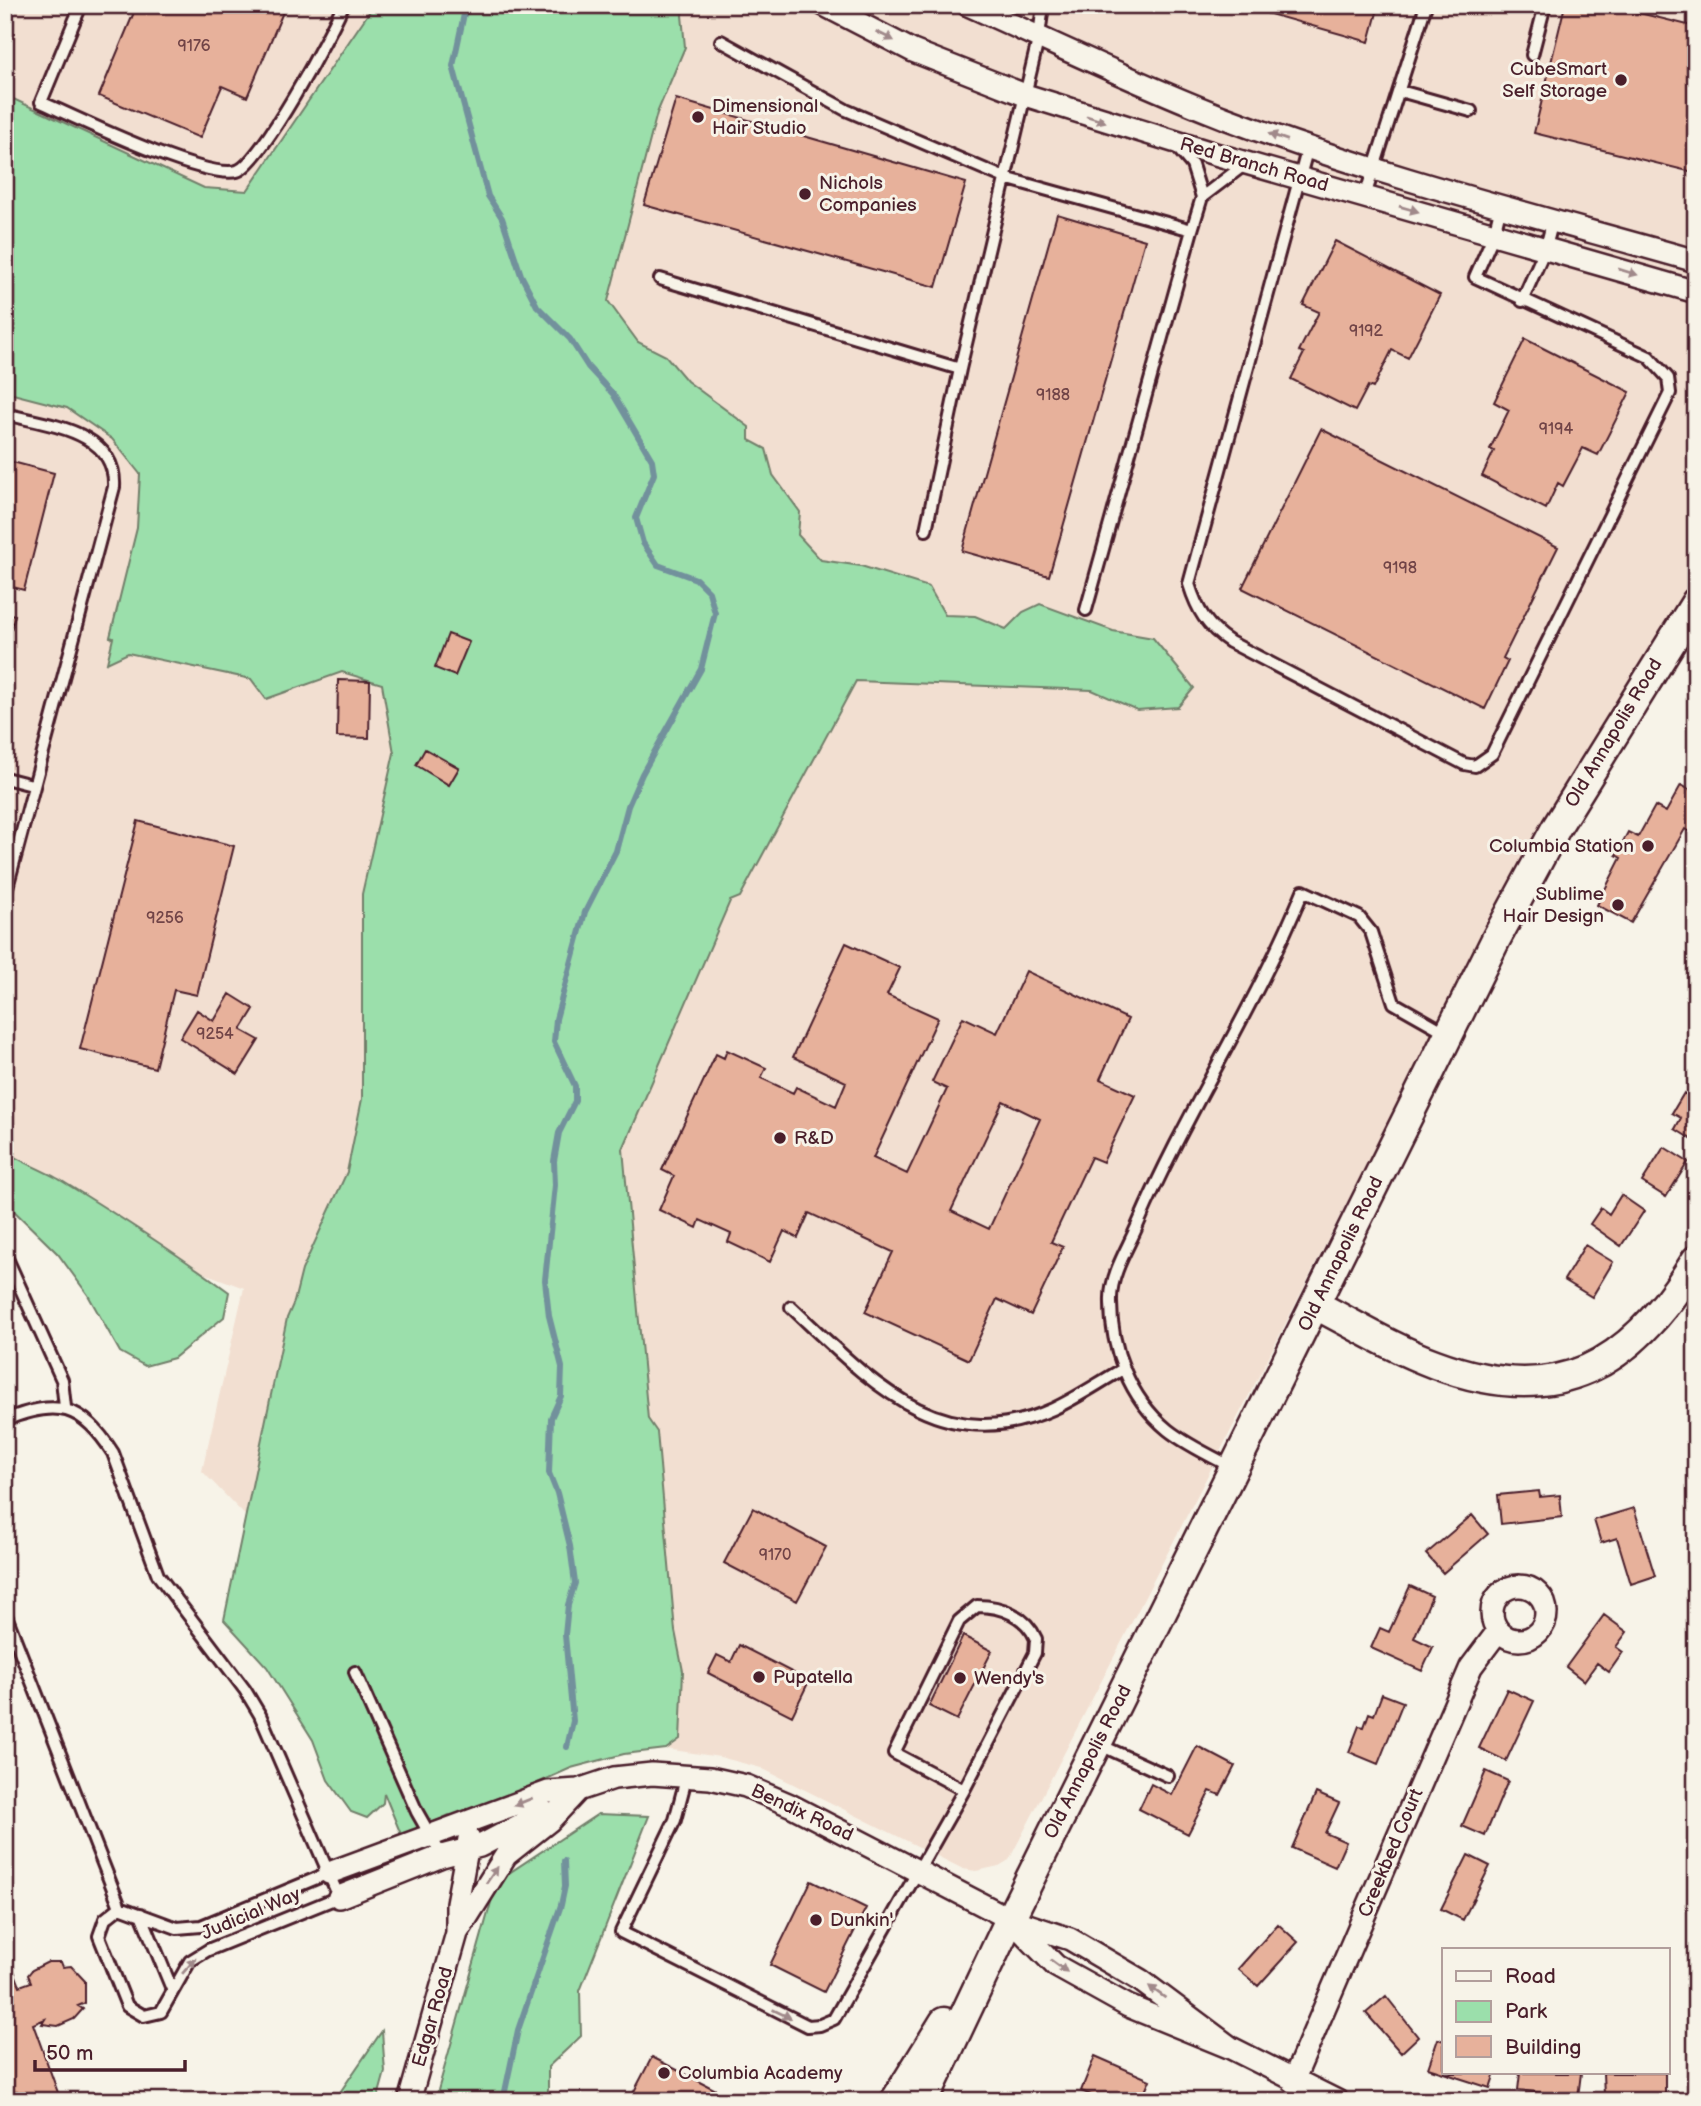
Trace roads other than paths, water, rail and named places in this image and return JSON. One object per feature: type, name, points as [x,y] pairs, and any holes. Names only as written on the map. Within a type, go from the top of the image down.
[{"type":"main road","name":"Old Annapolis Road","points":[[924,2101],[1010,1919],[1448,1034],[1556,828],[1696,601]]},
{"type":"main road","points":[[1316,1305],[1433,1363],[1469,1375],[1507,1382],[1557,1380],[1595,1366],[1627,1347],[1672,1297],[1695,1262]]},
{"type":"main road","name":"Old Annapolis Road","points":[[895,2101],[1010,1919]]},
{"type":"street","name":"Red Branch Road","points":[[824,5],[913,51],[1025,96],[1170,141],[1696,292]]},
{"type":"street","name":"Red Branch Road","points":[[968,5],[1224,117],[1308,147],[1372,169],[1696,261]]},
{"type":"street","name":"Creekbed Court","points":[[1293,2081],[1471,1667],[1498,1631]]},
{"type":"street","name":"Bendix Road","points":[[329,1873],[430,1835],[469,1824],[548,1792],[578,1790],[614,1779],[687,1775],[710,1777],[757,1791],[1010,1919]]},
{"type":"street","name":"Bendix Road","points":[[339,1897],[442,1856],[469,1849],[555,1807],[578,1790]]},
{"type":"street","name":"Edgar Road","points":[[408,2101],[457,1933],[506,1855],[549,1822],[578,1790]]},
{"type":"street","name":"Edgar Road","points":[[457,1933],[457,1903],[469,1849],[469,1824]]},
{"type":"street","points":[[1010,1919],[1070,1939],[1140,1980],[1231,2048]]},
{"type":"street","points":[[1010,1919],[1056,1966],[1128,2007],[1231,2048],[1337,2101]]},
{"type":"lane","points":[[81,5],[41,102],[181,161],[226,173],[239,170],[257,153],[329,37],[343,5]]},
{"type":"lane","points":[[926,530],[960,369],[1039,36],[1043,5]]},
{"type":"lane","points":[[1365,196],[1426,5]]},
{"type":"lane","points":[[1532,55],[1545,5]]},
{"type":"lane","points":[[721,41],[846,110],[1005,178],[1192,230]]},
{"type":"lane","points":[[1400,91],[1471,111]]},
{"type":"lane","points":[[1170,141],[1192,165],[1202,197]]},
{"type":"lane","points":[[1308,147],[1189,584],[1195,605],[1215,633],[1464,764],[1475,766],[1492,754],[1670,393],[1668,378],[1649,356],[1521,301],[1475,277],[1494,234],[1501,206]]},
{"type":"lane","points":[[1086,610],[1202,197],[1231,172],[1247,163]]},
{"type":"lane","points":[[1521,301],[1546,247],[1553,220]]},
{"type":"lane","points":[[660,279],[960,369]]},
{"type":"lane","points":[[5,414],[73,432],[94,442],[107,454],[115,473],[114,486],[32,785],[5,895]]},
{"type":"lane","points":[[5,778],[32,785]]},
{"type":"lane","points":[[1234,1469],[1168,1430],[1146,1405],[1123,1369],[1112,1319],[1111,1295],[1117,1273],[1158,1176],[1261,985],[1303,891],[1359,917],[1371,932],[1394,1003],[1448,1034]]},
{"type":"lane","points":[[5,1254],[62,1380],[65,1408]]},
{"type":"lane","points":[[792,1307],[858,1370],[894,1397],[926,1414],[960,1424],[984,1426],[1016,1422],[1054,1409],[1123,1369]]},
{"type":"lane","points":[[5,1420],[30,1410],[65,1408],[84,1418],[101,1434],[113,1452],[158,1576],[245,1690],[260,1715],[339,1897]]},
{"type":"lane","points":[[687,1775],[676,1820],[621,1932],[808,2026],[820,2025],[834,2019],[964,1790],[1035,1653],[1037,1639],[1032,1629],[1016,1616],[990,1606],[977,1606],[966,1613],[894,1753],[964,1790]]},
{"type":"lane","points":[[5,1613],[120,1907]]},
{"type":"lane","points":[[355,1672],[442,1856]]},
{"type":"lane","points":[[1097,1744],[1168,1776]]},
{"type":"lane","name":"Judicial Way","points":[[329,1873],[201,1926],[177,1928],[120,1907],[105,1919],[99,1936],[127,2006],[144,2016],[161,2012],[172,1989],[191,1961],[208,1950],[339,1897]]},
{"type":"lane","points":[[141,1914],[172,1989]]},
{"type":"waterway","points":[[471,5],[464,14],[453,66],[488,196],[502,218],[521,275],[537,306],[570,339],[588,367],[613,394],[652,460],[654,474],[636,518],[643,543],[658,565],[696,579],[709,592],[715,613],[701,669],[642,774],[628,806],[616,851],[585,912],[556,1019],[554,1042],[575,1086],[575,1101],[559,1133],[554,1161],[555,1185],[545,1280],[549,1316],[562,1367],[561,1396],[551,1418],[549,1473],[557,1493],[570,1546],[575,1583],[568,1605],[565,1635],[573,1721],[567,1747]]},
{"type":"waterway","points":[[503,2101],[518,2030],[561,1905],[565,1886],[564,1861]]},
{"type":"place","name":"CubeSmart Self Storage","points":[[1621,80]]},
{"type":"place","name":"Dimensional Hair Studio","points":[[698,117]]},
{"type":"place","name":"Nichols Companies","points":[[805,194]]},
{"type":"place","name":"Columbia Station","points":[[1648,846]]},
{"type":"place","name":"Sublime Hair Design","points":[[1618,905]]},
{"type":"place","name":"R&D","points":[[780,1138]]},
{"type":"place","name":"Pupatella","points":[[759,1677]]},
{"type":"place","name":"Wendy's","points":[[960,1678]]},
{"type":"place","name":"Dunkin'","points":[[816,1920]]},
{"type":"place","name":"Columbia Academy","points":[[664,2073]]}]
